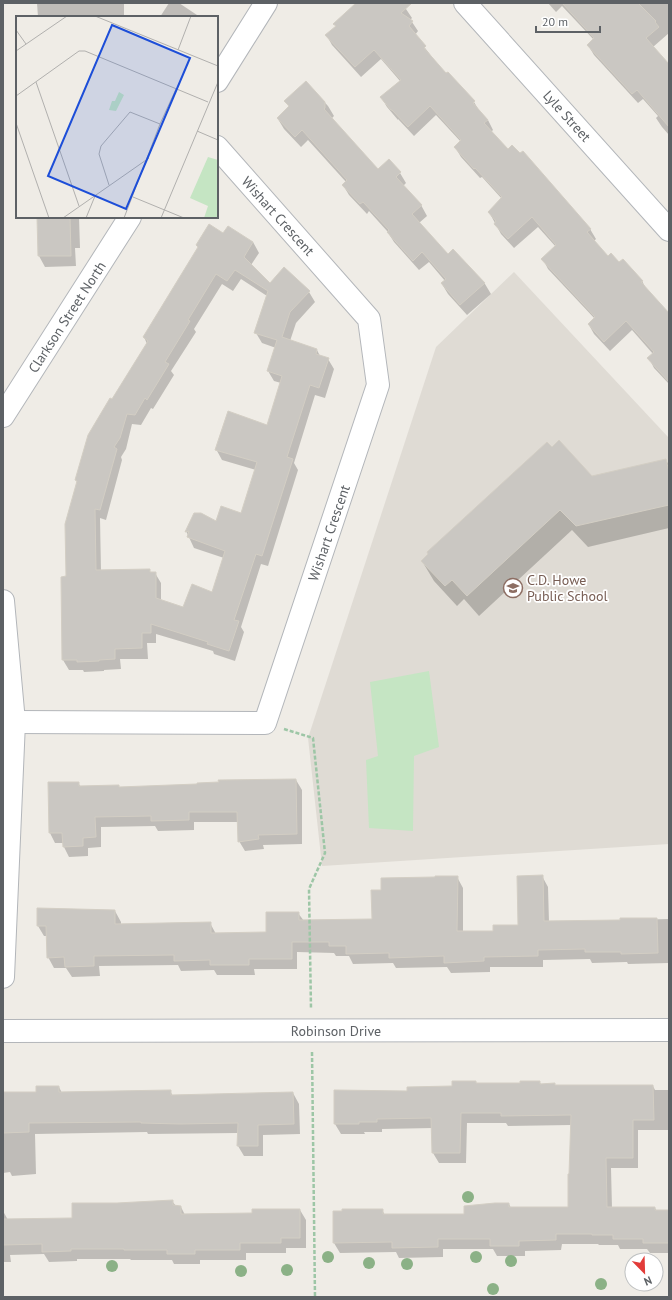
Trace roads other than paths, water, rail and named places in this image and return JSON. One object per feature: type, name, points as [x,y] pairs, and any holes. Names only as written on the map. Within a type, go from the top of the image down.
[{"type":"street","name":"Lyle Street","points":[[464,3],[669,230]]},
{"type":"street","points":[[218,78],[265,4]]},
{"type":"street","name":"Wishart Crescent","points":[[14,722],[265,723],[378,385],[369,318],[218,148]]},
{"type":"street","name":"Clarkson Street North","points":[[3,416],[129,218]]},
{"type":"street","points":[[3,601],[14,722],[3,977]]},
{"type":"street","name":"Robinson Drive","points":[[3,1031],[669,1030]]},
{"type":"place","name":"C.D. Howe Public School","points":[[513,588]]}]
